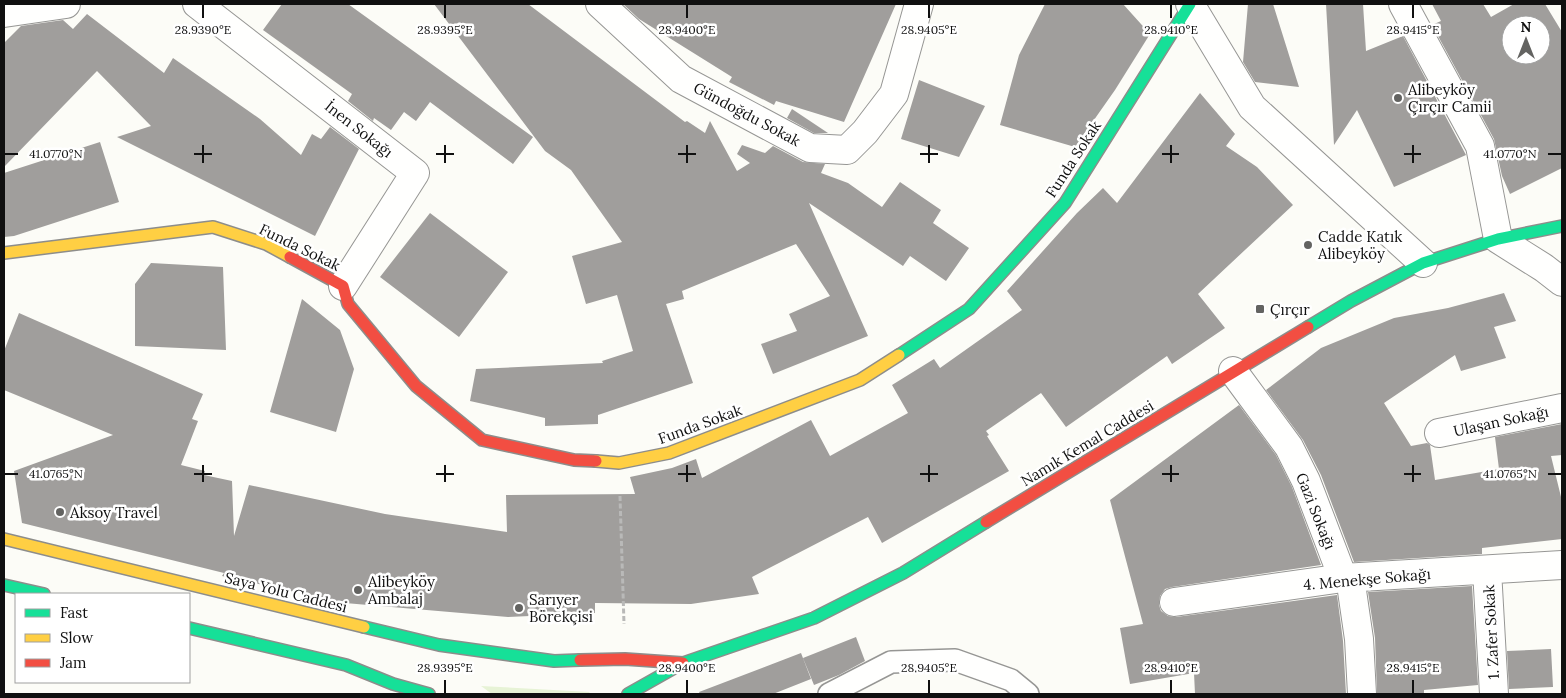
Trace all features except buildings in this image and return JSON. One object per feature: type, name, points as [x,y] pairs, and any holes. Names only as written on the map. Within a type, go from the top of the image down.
[{"type":"main road","name":"Funda Sokak","points":[[4,253],[213,227],[266,244],[343,286],[348,304],[416,386],[482,440],[574,460],[619,463],[670,453],[860,380],[969,309],[1065,203],[1190,4]]},
{"type":"main road","name":"Namık Kemal Caddesi","points":[[628,694],[683,663],[814,618],[903,573],[1355,298],[1423,263],[1498,239],[1562,226]]},
{"type":"main road","name":"Saya Yolu Caddesi","points":[[4,539],[439,645],[554,661],[626,659],[683,663]]},
{"type":"main road","points":[[4,585],[40,593]]},
{"type":"main road","points":[[190,628],[346,665],[393,684],[429,694]]},
{"type":"street","points":[[4,13],[66,4]]},
{"type":"street","name":"İnen Sokağı","points":[[198,4],[416,173],[343,286]]},
{"type":"street","name":"Gündoğdu Sokak","points":[[600,4],[681,78],[810,148],[846,150],[865,132],[894,94],[919,4]]},
{"type":"street","points":[[1190,4],[1252,107],[1423,263]]},
{"type":"street","points":[[1403,4],[1480,146],[1498,239],[1544,268],[1562,282]]},
{"type":"street","name":"Gazi Sokağı","points":[[1233,371],[1289,447],[1306,481],[1343,578],[1351,584],[1359,639],[1362,694]]},
{"type":"street","name":"Ulaşan Sokağı","points":[[1439,433],[1562,408]]},
{"type":"street","name":"4. Menekşe Sokağı","points":[[1174,602],[1343,578],[1562,565]]},
{"type":"street","name":"1. Zafer Sokak","points":[[1488,570],[1494,694]]},
{"type":"lane","points":[[829,694],[890,662],[955,660],[1010,680],[1028,694]]},
{"type":"path","points":[[619,463],[626,659]]},
{"type":"green space","points":[[481,686],[590,692],[588,694],[492,694]]},
{"type":"traffic: fast","points":[[899,355],[969,309],[1065,203],[1190,4]]},
{"type":"traffic: fast","points":[[1308,327],[1351,301],[1423,263],[1498,239],[1562,226]]},
{"type":"traffic: fast","points":[[628,694],[683,663],[814,618],[903,573],[986,522]]},
{"type":"traffic: fast","points":[[4,585],[40,593]]},
{"type":"traffic: fast","points":[[364,627],[439,645],[554,661],[580,660]]},
{"type":"traffic: fast","points":[[190,628],[346,665],[393,684],[429,694]]},
{"type":"traffic: slow","points":[[4,253],[213,227],[266,244],[290,257]]},
{"type":"traffic: slow","points":[[596,461],[619,463],[669,453],[860,380],[899,355]]},
{"type":"traffic: slow","points":[[4,539],[364,627]]},
{"type":"traffic: jam","points":[[290,257],[343,286],[348,304],[416,386],[482,440],[574,460],[596,461]]},
{"type":"traffic: jam","points":[[986,522],[1308,327]]},
{"type":"traffic: jam","points":[[580,660],[625,659],[683,663]]},
{"type":"place","name":"Alibeyköy Çırçır Camii","points":[[1398,98]]},
{"type":"place","name":"Cadde Katık Alibeyköy","points":[[1308,245]]},
{"type":"place","name":"Çırçır","points":[[1260,309]]},
{"type":"place","name":"Aksoy Travel","points":[[60,512]]},
{"type":"place","name":"Alibeyköy Ambalaj","points":[[358,590]]},
{"type":"place","name":"Sarıyer Börekçisi","points":[[519,608]]}]
